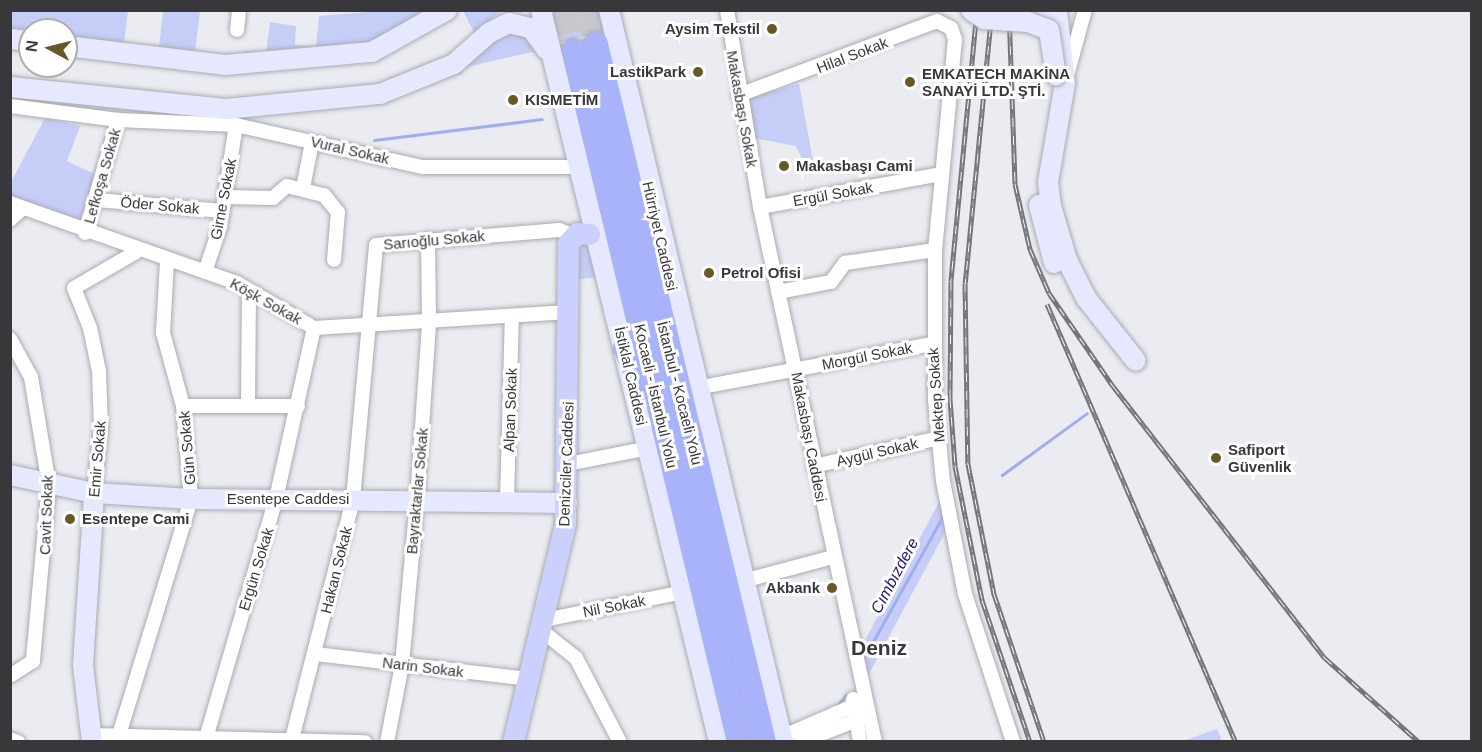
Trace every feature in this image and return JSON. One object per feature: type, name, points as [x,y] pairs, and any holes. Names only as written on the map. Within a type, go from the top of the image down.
[{"type":"highway","name":"Kocaeli - İstanbul Yolu","points":[[596,31],[657,442],[739,741]]},
{"type":"highway","name":"İstanbul - Kocaeli Yolu","points":[[596,31],[736,624],[777,740]]},
{"type":"highway","points":[[625,348],[657,442]]},
{"type":"highway","points":[[734,544],[736,624]]},
{"type":"highway","points":[[731,713],[732,741]]},
{"type":"main road","points":[[78,47],[225,64],[372,52],[447,10]]},
{"type":"main road","points":[[10,87],[226,109],[380,94],[454,64],[489,33],[510,10]]},
{"type":"main road","name":"İstiklal Caddesi","points":[[541,10],[547,32],[596,31],[582,168],[587,238],[625,348]]},
{"type":"main road","points":[[547,32],[555,10]]},
{"type":"main road","points":[[971,10],[992,21],[1028,22],[1049,30]]},
{"type":"main road","points":[[988,10],[1024,10]]},
{"type":"main road","points":[[1031,10],[1040,13],[1049,30],[1061,79]]},
{"type":"main road","points":[[1057,10],[1061,79],[1037,184],[1044,232],[1072,298],[1131,365]]},
{"type":"main road","points":[[489,33],[509,23],[596,31]]},
{"type":"main road","name":"Hürriyet Caddesi","points":[[596,31],[696,388],[743,581],[777,740]]},
{"type":"main road","name":"Denizciler Caddesi","points":[[513,741],[543,626],[567,503],[569,312],[587,238]]},
{"type":"main road","points":[[657,442],[684,592],[719,741]]},
{"type":"main road","name":"Esentepe Caddesi","points":[[10,475],[94,493],[191,499],[567,503]]},
{"type":"main road","name":"Emir Sokak","points":[[92,738],[83,665],[94,493]]},
{"type":"street","points":[[237,30],[239,10]]},
{"type":"street","name":"Makasbaşı Sokak","points":[[727,10],[739,95],[760,207]]},
{"type":"street","points":[[1061,79],[1085,10]]},
{"type":"street","name":"Hilal Sokak","points":[[739,95],[937,21],[947,24],[955,39]]},
{"type":"street","name":"Mektep Sokak","points":[[955,39],[935,250],[932,344],[939,438],[965,594],[1013,741]]},
{"type":"street","name":"Vural Sokak","points":[[10,106],[118,120],[236,124],[423,167],[582,168]]},
{"type":"street","name":"Lefkoşa Sokak","points":[[85,232],[97,200],[118,120]]},
{"type":"street","name":"Girne Sokak","points":[[205,272],[224,204],[236,124]]},
{"type":"street","points":[[312,142],[303,188],[335,204],[333,260]]},
{"type":"street","name":"Ergül Sokak","points":[[760,207],[942,174]]},
{"type":"street","name":"Öder Sokak","points":[[97,200],[224,204],[273,198],[287,186],[303,188]]},
{"type":"street","points":[[10,220],[17,205]]},
{"type":"street","name":"Köşk Sokak","points":[[17,205],[136,252],[205,272],[249,290],[314,328],[569,312]]},
{"type":"street","name":"Makasbaşı Caddesi","points":[[760,207],[796,370],[856,667],[860,741]]},
{"type":"street","name":"Sarıoğlu Sokak","points":[[372,326],[376,245],[560,230],[587,238]]},
{"type":"street","name":"Bayraktarlar Sokak","points":[[387,741],[402,665],[417,500],[429,322],[428,239]]},
{"type":"street","points":[[778,292],[831,282],[845,262],[935,250]]},
{"type":"street","name":"Emir Sokak","points":[[94,493],[101,428],[99,371],[90,328],[74,288],[136,252]]},
{"type":"street","name":"Gün Sokak","points":[[119,735],[191,499],[183,406],[163,333],[167,261]]},
{"type":"street","points":[[248,403],[249,290]]},
{"type":"street","name":"Alpan Sokak","points":[[507,502],[512,317]]},
{"type":"street","name":"Hakan Sokak","points":[[292,739],[316,654],[353,499],[372,326]]},
{"type":"street","name":"Ergün Sokak","points":[[196,739],[276,499],[314,328]]},
{"type":"street","name":"Cavit Sokak","points":[[10,339],[31,377],[49,484],[33,661],[10,676]]},
{"type":"street","name":"Morgül Sokak","points":[[696,388],[932,344]]},
{"type":"street","points":[[183,406],[248,403],[298,405]]},
{"type":"street","name":"Aygül Sokak","points":[[814,466],[939,438]]},
{"type":"street","points":[[568,464],[657,442]]},
{"type":"street","points":[[743,581],[833,557]]},
{"type":"street","name":"Nil Sokak","points":[[543,626],[684,592]]},
{"type":"street","points":[[543,626],[576,658],[620,741]]},
{"type":"street","name":"Narin Sokak","points":[[316,654],[530,679]]},
{"type":"street","points":[[777,740],[860,711]]},
{"type":"street","points":[[801,741],[860,711]]},
{"type":"street","name":"Makasbaşı Caddesi","points":[[860,711],[875,741]]},
{"type":"street","points":[[92,738],[119,735],[196,739],[365,741]]},
{"type":"street","points":[[10,739],[18,741]]},
{"type":"shaded area","points":[[11,11],[128,11],[124,43],[78,37],[78,18],[18,18],[18,29],[11,29]]},
{"type":"shaded area","points":[[163,11],[200,11],[195,52],[159,47]]},
{"type":"shaded area","points":[[382,11],[422,11],[369,45],[244,56],[245,51],[266,52],[270,22],[296,26],[295,45],[316,47],[319,16]]},
{"type":"shaded area","points":[[463,11],[501,11],[475,34]]},
{"type":"shaded area","points":[[567,11],[599,11],[606,31],[561,42],[557,25]]},
{"type":"shaded area","points":[[520,27],[545,55],[532,52],[463,68],[462,74],[424,84],[490,36]]},
{"type":"shaded area","points":[[799,84],[815,172],[807,169],[796,146],[754,138],[746,98]]},
{"type":"shaded area","points":[[45,118],[80,126],[67,161],[97,175],[78,225],[11,195],[11,182]]},
{"type":"shaded area","points":[[582,245],[590,246],[598,277],[573,280]]},
{"type":"shaded area","points":[[944,493],[949,525],[863,685],[857,655]]},
{"type":"shaded area","points":[[1217,729],[1222,741],[1183,741]]},
{"type":"waterway","points":[[374,140],[542,119]]},
{"type":"waterway","name":"Cımbızdere","points":[[1002,475],[1087,413]]},
{"type":"waterway","name":"Cımbızdere","points":[[866,654],[944,514]]},
{"type":"waterway","name":"Cımbızdere","points":[[835,708],[846,695]]},
{"type":"tunnel","points":[[564,10],[574,51]]},
{"type":"tunnel","points":[[589,10],[596,44]]},
{"type":"railway","points":[[977,10],[951,281],[950,399],[955,466],[982,600],[1030,742]]},
{"type":"railway","points":[[992,10],[965,283],[968,464],[994,594],[1044,742]]},
{"type":"railway","points":[[1009,10],[1015,184],[1030,249],[1049,293],[1113,386],[1325,658],[1419,742]]},
{"type":"railway","points":[[1047,304],[1236,742]]},
{"type":"place","name":"Aysim Tekstil","points":[[772,29]]},
{"type":"place","name":"LastikPark","points":[[698,72]]},
{"type":"place","name":"EMKATECH MAKİNA SANAYİ LTD. ŞTİ.","points":[[910,82]]},
{"type":"place","name":"KISMETİM","points":[[513,100]]},
{"type":"place","name":"Makasbaşı Cami","points":[[784,166]]},
{"type":"place","name":"Petrol Ofisi","points":[[709,273]]},
{"type":"place","name":"Safiport Güvenlik","points":[[1216,458]]},
{"type":"place","name":"Esentepe Cami","points":[[70,519]]},
{"type":"place","name":"Akbank","points":[[832,588]]},
{"type":"district","name":"Deniz","points":[[879,648]]}]
